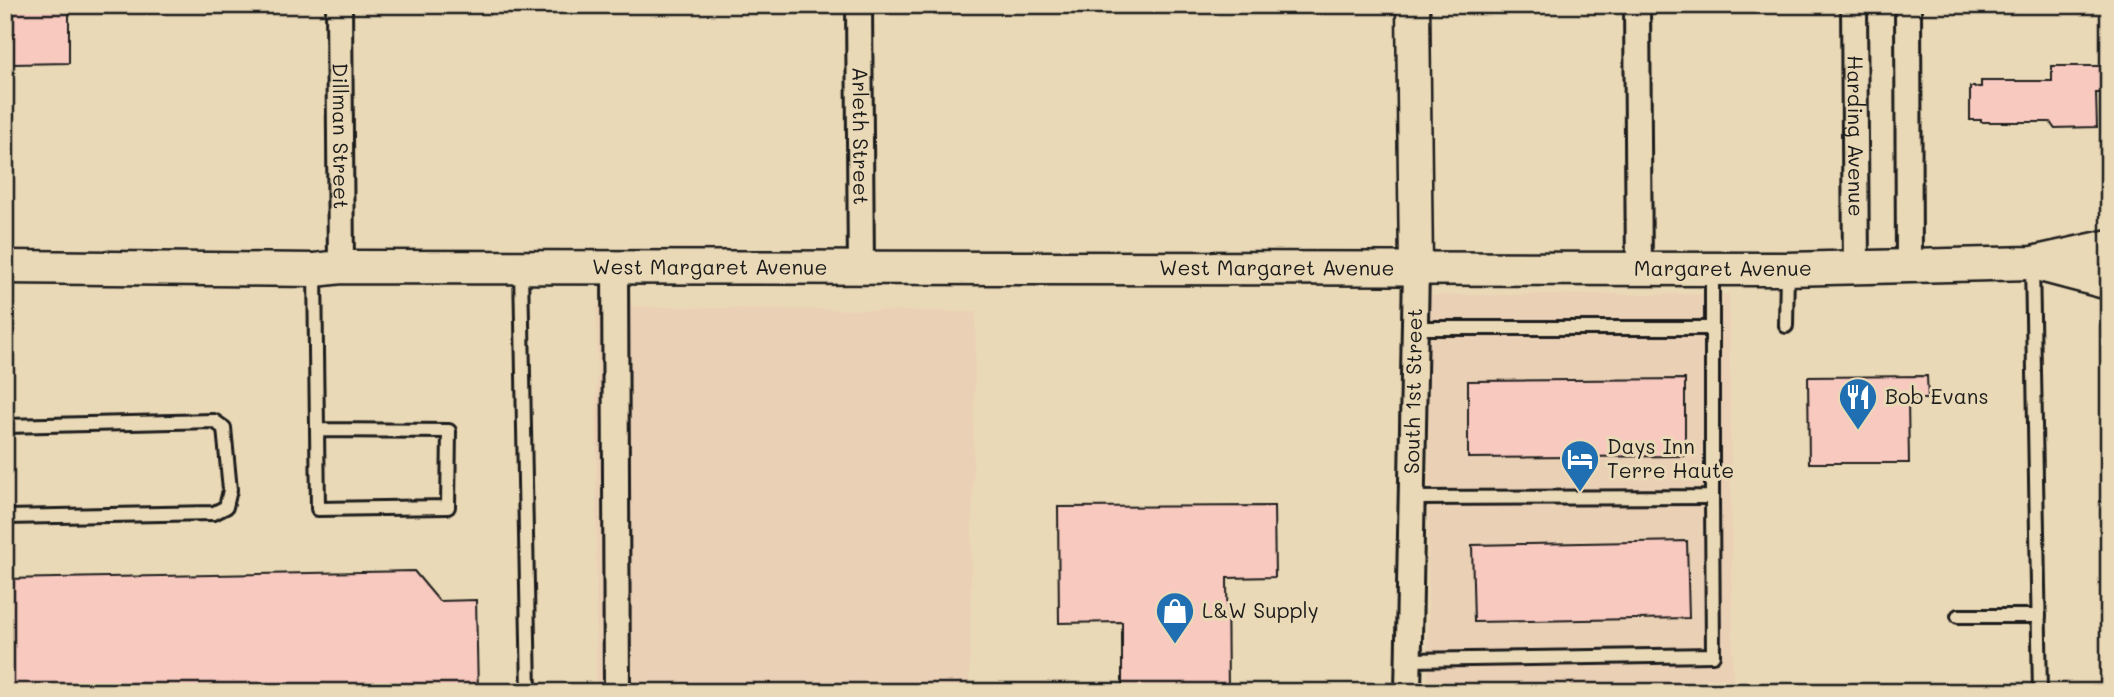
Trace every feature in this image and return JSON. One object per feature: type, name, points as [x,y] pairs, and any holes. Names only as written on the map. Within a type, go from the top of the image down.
[{"type":"street","name":"Dillman Street","points":[[328,269],[338,5]]},
{"type":"street","name":"Arleth Street","points":[[859,5],[861,269]]},
{"type":"street","name":"South 1st Street","points":[[1408,692],[1416,269],[1413,5]]},
{"type":"street","points":[[1637,5],[1639,271]]},
{"type":"street","name":"Harding Avenue","points":[[1854,5],[1856,267]]},
{"type":"street","points":[[1908,5],[1909,265]]},
{"type":"street","name":"Margaret Avenue","points":[[1416,269],[1639,271],[2032,263],[2109,246]]},
{"type":"street","name":"Margaret Avenue","points":[[2032,263],[2109,283]]},
{"type":"street","name":"West Margaret Avenue","points":[[5,267],[1416,269]]},
{"type":"street","points":[[615,268],[617,692]]},
{"type":"lane","points":[[2032,263],[2040,692]]},
{"type":"lane","points":[[522,268],[529,692]]},
{"type":"lane","points":[[317,430],[449,431],[448,507],[318,509],[317,430],[328,269]]},
{"type":"lane","points":[[1786,326],[1787,269]]},
{"type":"lane","points":[[1408,660],[1713,655],[1712,270]]},
{"type":"lane","points":[[1414,328],[1712,328]]},
{"type":"lane","points":[[5,426],[214,421],[224,428],[230,490],[226,507],[214,513],[5,517]]},
{"type":"lane","points":[[1411,498],[1712,497]]},
{"type":"lane","points":[[1958,616],[2039,616]]},
{"type":"shaded area","name":"Days Inn Terre Haute","points":[[1729,294],[1733,692],[1428,692],[1429,295]]},
{"type":"shaded area","points":[[597,306],[976,312],[969,692],[596,692]]},
{"type":"building","points":[[12,5],[69,5],[69,63],[13,64]]},
{"type":"building","points":[[2052,66],[2104,66],[2104,93],[2096,93],[2097,127],[2054,128],[2050,122],[1970,120],[1970,87],[1981,87],[1981,81],[2052,81]]},
{"type":"building","name":"Bob Evans","points":[[1927,376],[1928,399],[1908,399],[1909,463],[1809,463],[1808,377]]},
{"type":"building","points":[[1685,379],[1685,456],[1468,458],[1468,381]]},
{"type":"building","points":[[1274,506],[1275,577],[1227,578],[1228,692],[1122,692],[1122,622],[1059,623],[1058,507]]},
{"type":"building","points":[[1687,541],[1689,618],[1474,622],[1472,545]]},
{"type":"building","points":[[414,571],[439,601],[476,600],[478,692],[5,692],[5,579]]},
{"type":"place","name":"Bob Evans","points":[[1858,431]]},
{"type":"place","name":"Days Inn Terre Haute","points":[[1580,493]]},
{"type":"place","name":"L&W Supply","points":[[1175,645]]}]
